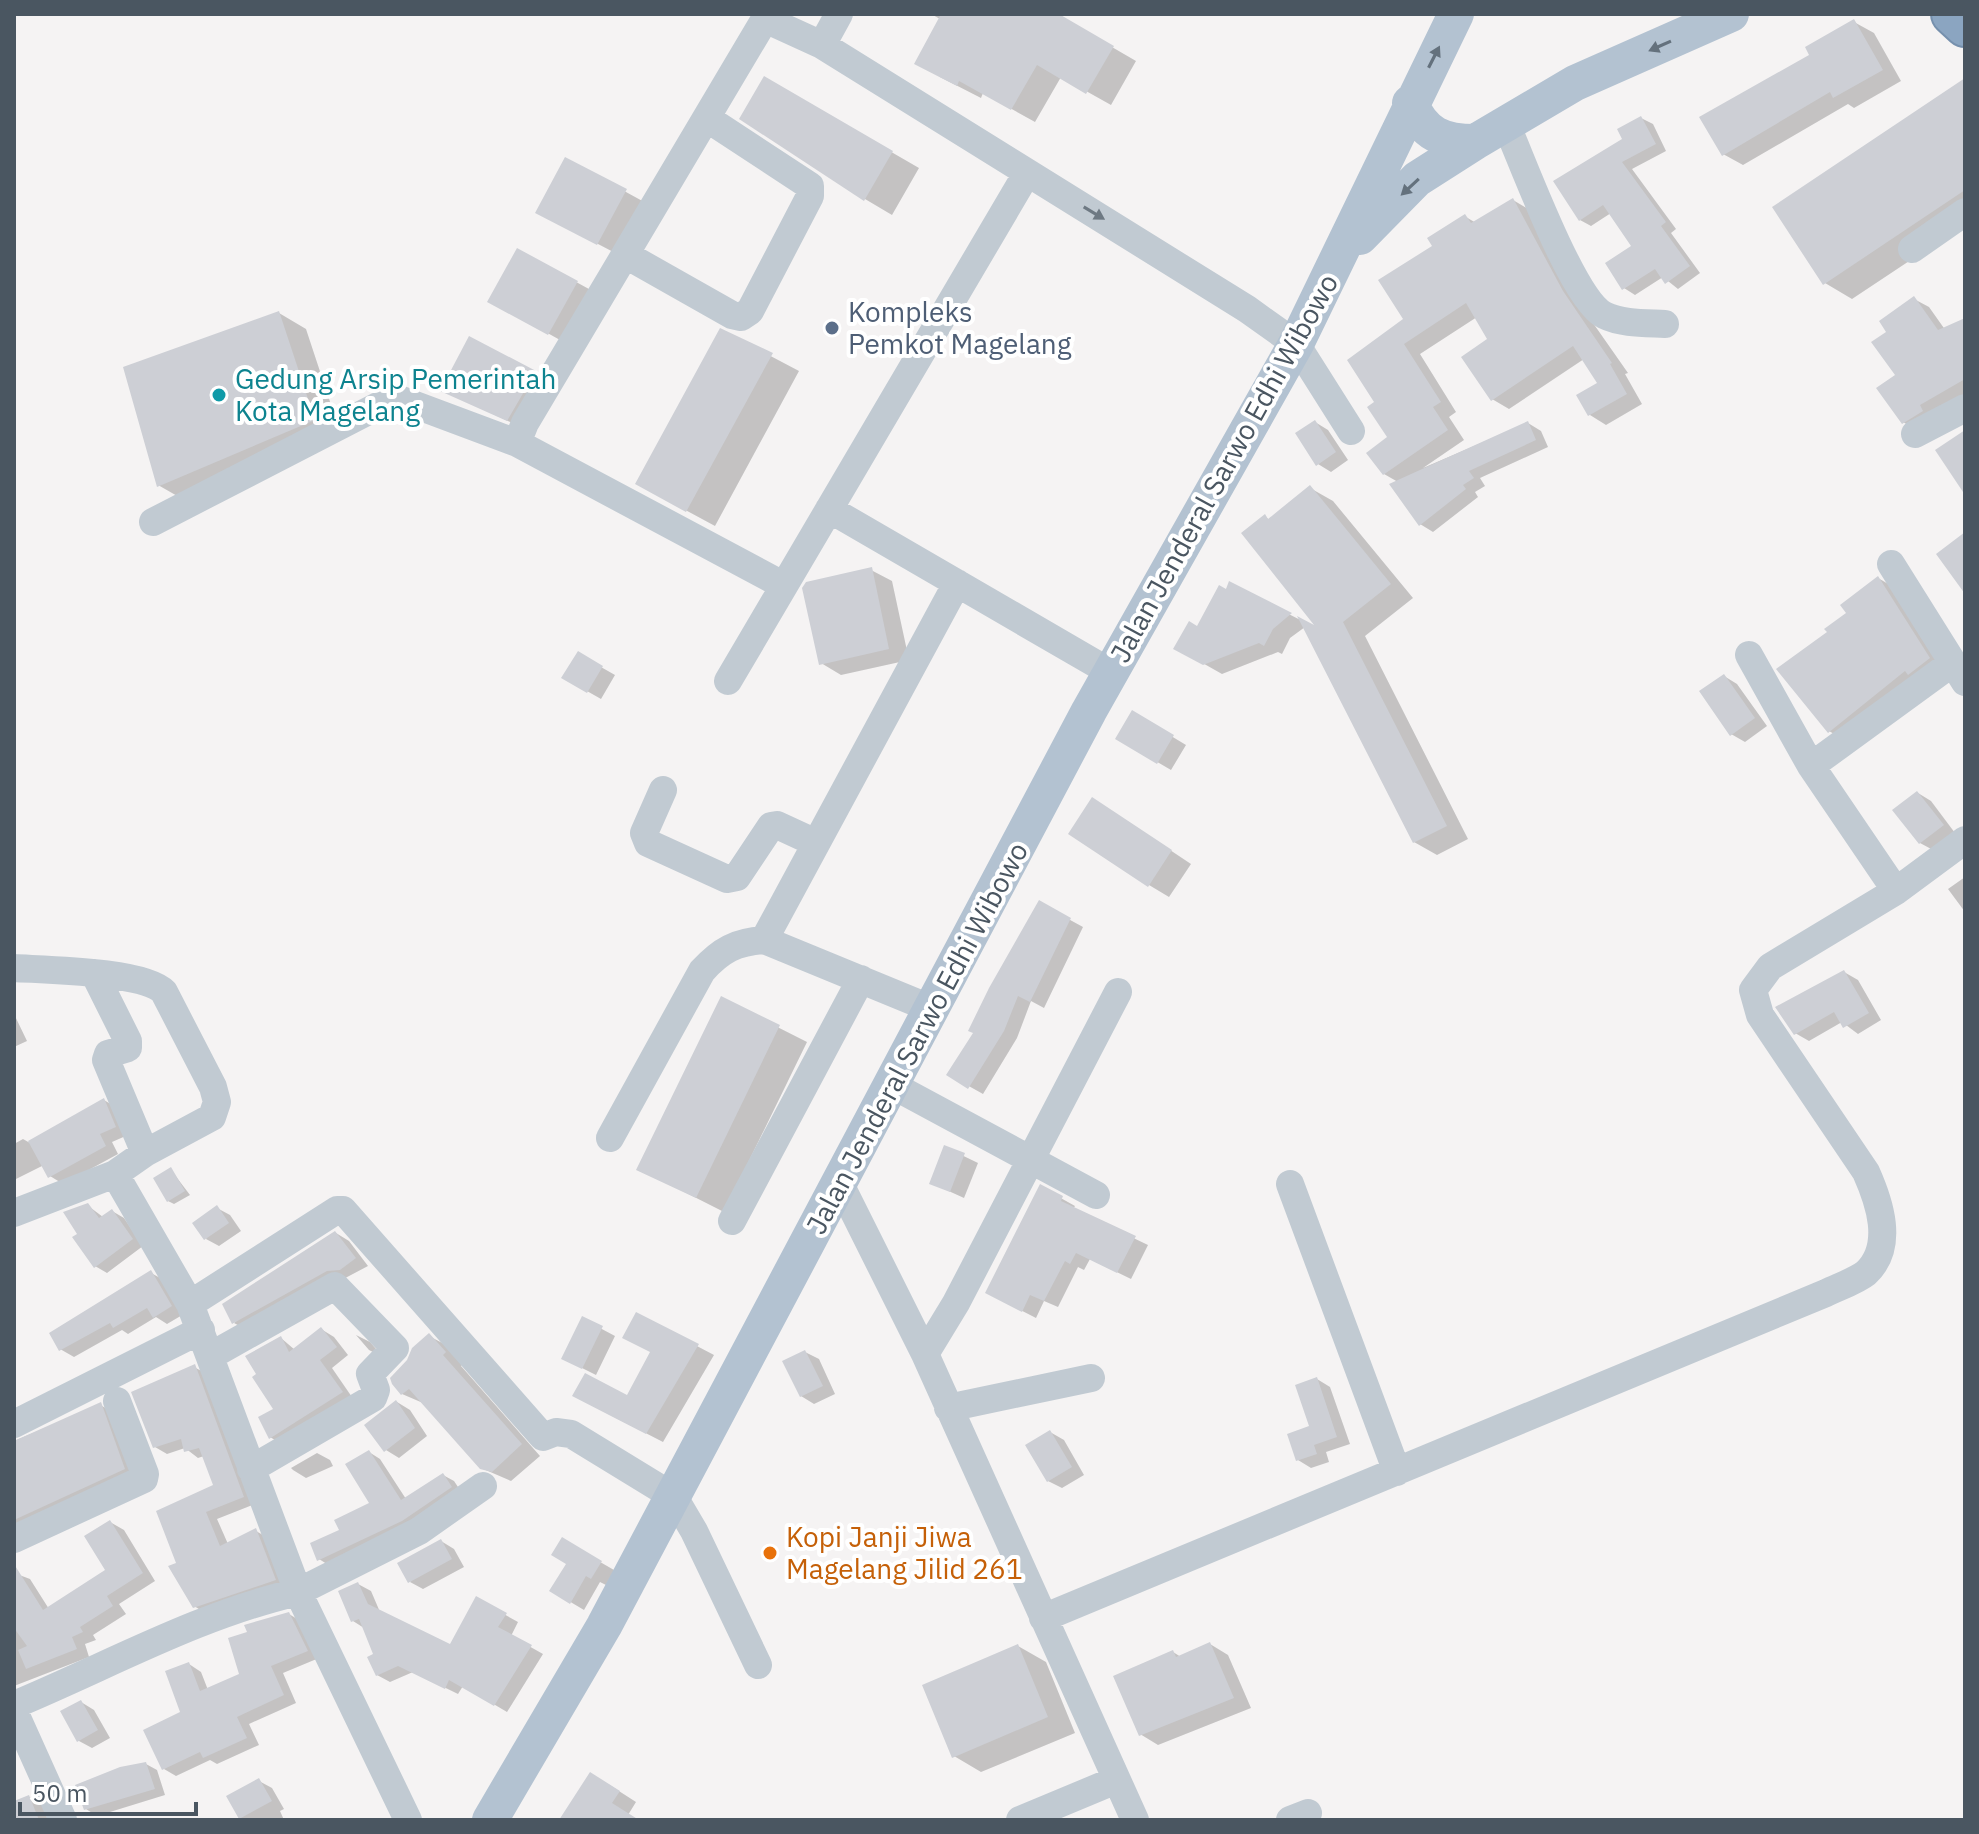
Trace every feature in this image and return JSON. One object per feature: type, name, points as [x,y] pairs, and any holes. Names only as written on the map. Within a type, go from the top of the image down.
[{"type":"highway","points":[[1952,14],[1965,26]]},
{"type":"main road","name":"Jalan Jenderal Sarwo Edhi Wibowo","points":[[490,1820],[674,1497],[1110,672],[1296,344],[1342,255],[1410,103],[1456,14]]},
{"type":"main road","name":"Jalan Jenderal Sarwo Edhi Wibowo","points":[[1342,255],[1417,179],[1475,142],[1575,83],[1731,14]]},
{"type":"main road","points":[[1410,103],[1421,123],[1436,137],[1475,142]]},
{"type":"street","points":[[822,45],[839,14]]},
{"type":"street","points":[[517,443],[525,423],[708,119],[766,16],[822,45],[1153,248],[1296,344],[1351,431]]},
{"type":"street","points":[[626,255],[732,315],[741,317],[750,311],[810,196],[810,186],[708,119]]},
{"type":"street","points":[[1506,124],[1568,266],[1589,301],[1600,313],[1614,319],[1665,324]]},
{"type":"street","points":[[728,681],[1027,173]]},
{"type":"street","points":[[1912,249],[1965,212]]},
{"type":"street","points":[[153,522],[378,406],[402,400],[517,443],[783,585]]},
{"type":"street","points":[[1915,434],[1965,408]]},
{"type":"street","points":[[829,509],[1110,672]]},
{"type":"street","points":[[1811,766],[1958,673],[1891,564]]},
{"type":"street","points":[[764,940],[957,583]]},
{"type":"street","points":[[1749,655],[1811,766],[1896,891]]},
{"type":"street","points":[[663,790],[644,833],[648,843],[727,879],[737,877],[771,826],[777,825],[816,843]]},
{"type":"street","points":[[1043,1618],[1826,1293],[1866,1272],[1878,1252],[1881,1236],[1882,1217],[1877,1198],[1866,1172],[1760,1015],[1753,990],[1770,967],[1896,891],[1965,840]]},
{"type":"street","points":[[610,1138],[702,971],[714,958],[739,942],[764,940],[932,1009]]},
{"type":"street","points":[[14,968],[94,973],[159,987],[213,1087],[217,1102],[212,1117],[145,1153],[115,1174],[14,1213]]},
{"type":"street","points":[[94,973],[128,1041],[128,1048],[108,1054],[106,1060],[145,1153]]},
{"type":"street","points":[[732,1221],[861,979]]},
{"type":"street","points":[[925,1354],[1032,1160],[1118,992]]},
{"type":"street","points":[[892,1085],[1096,1195]]},
{"type":"street","points":[[115,1174],[201,1330],[298,1592],[408,1820]]},
{"type":"street","points":[[840,1184],[925,1354],[1135,1820]]},
{"type":"street","points":[[1290,1184],[1397,1472]]},
{"type":"street","points":[[201,1330],[341,1209],[543,1437],[556,1432],[571,1434],[674,1497],[694,1531],[758,1665]]},
{"type":"street","points":[[14,1424],[201,1330],[335,1286],[395,1348],[370,1374],[376,1390],[373,1398],[251,1469]]},
{"type":"street","points":[[948,1408],[1091,1378]]},
{"type":"street","points":[[14,1539],[144,1479],[145,1474],[117,1401]]},
{"type":"street","points":[[63,1820],[14,1708],[160,1638],[266,1599],[298,1592],[419,1531],[483,1486]]},
{"type":"street","points":[[1020,1820],[1116,1780]]},
{"type":"building","points":[[941,14],[1059,14],[1114,46],[1086,94],[1037,65],[1011,110],[959,81],[957,86],[914,64]]},
{"type":"building","points":[[1854,19],[1883,70],[1833,98],[1830,92],[1722,156],[1699,117],[1809,55],[1805,47]]},
{"type":"building","points":[[764,76],[893,151],[864,201],[739,119]]},
{"type":"building","points":[[1965,78],[1965,190],[1823,285],[1772,207]]},
{"type":"building","points":[[1641,116],[1656,144],[1622,162],[1666,222],[1661,226],[1690,266],[1665,284],[1655,269],[1622,290],[1605,263],[1631,246],[1603,205],[1579,221],[1553,181],[1622,139],[1617,129]]},
{"type":"building","points":[[565,157],[627,189],[597,245],[535,213]]},
{"type":"building","points":[[1513,198],[1563,291],[1612,363],[1627,394],[1588,416],[1576,395],[1597,383],[1573,346],[1491,401],[1461,357],[1487,339],[1466,303],[1404,344],[1441,402],[1433,407],[1448,430],[1383,475],[1366,453],[1387,437],[1367,407],[1374,402],[1347,360],[1403,319],[1378,280],[1432,246],[1427,238],[1465,214],[1471,223]]},
{"type":"building","points":[[517,248],[578,281],[548,335],[487,302]]},
{"type":"building","points":[[1914,296],[1938,330],[1965,318],[1965,379],[1920,405],[1923,411],[1902,424],[1876,388],[1895,375],[1871,342],[1886,332],[1879,321]]},
{"type":"building","name":"Gedung Arsip Pemerintah Kota Magelang","points":[[279,311],[315,420],[157,487],[123,367]]},
{"type":"building","points":[[720,328],[773,353],[686,512],[635,484]]},
{"type":"building","points":[[469,336],[536,371],[507,421],[440,391]]},
{"type":"building","points":[[1315,420],[1336,452],[1316,466],[1295,433]]},
{"type":"building","points":[[1528,421],[1536,440],[1469,471],[1474,478],[1463,485],[1466,489],[1419,526],[1389,484]]},
{"type":"building","points":[[1965,430],[1965,495],[1935,450]]},
{"type":"building","points":[[1310,485],[1391,584],[1343,622],[1447,826],[1413,843],[1297,616],[1314,625],[1241,533],[1265,514],[1268,519]]},
{"type":"building","points":[[1965,532],[1965,594],[1936,554]]},
{"type":"building","points":[[872,567],[889,649],[819,665],[802,588],[806,582]]},
{"type":"building","points":[[1878,576],[1930,658],[1908,675],[1905,671],[1828,733],[1776,669],[1827,632],[1824,629],[1846,613],[1840,605]]},
{"type":"building","points":[[1229,581],[1292,613],[1273,629],[1264,646],[1259,643],[1203,665],[1173,649],[1189,621],[1197,626],[1219,585],[1226,589]]},
{"type":"building","points":[[578,651],[603,666],[587,693],[561,678]]},
{"type":"building","points":[[1724,674],[1755,718],[1730,736],[1699,691]]},
{"type":"building","points":[[1132,710],[1174,735],[1157,764],[1115,739]]},
{"type":"building","points":[[1917,791],[1944,825],[1919,844],[1892,810]]},
{"type":"building","points":[[1092,797],[1172,850],[1148,887],[1068,834]]},
{"type":"building","points":[[1039,900],[1071,918],[1030,1002],[1018,996],[1004,1031],[968,1089],[946,1075],[973,1033],[968,1031],[989,988]]},
{"type":"building","points":[[1844,970],[1869,1013],[1843,1028],[1834,1012],[1794,1035],[1775,1007]]},
{"type":"building","points":[[721,996],[780,1025],[696,1198],[636,1170]]},
{"type":"building","points":[[104,1098],[116,1127],[100,1134],[106,1146],[48,1178],[28,1141]]},
{"type":"building","points":[[944,1145],[965,1153],[950,1192],[929,1184]]},
{"type":"building","points":[[171,1167],[185,1191],[167,1202],[153,1178]]},
{"type":"building","points":[[1040,1184],[1063,1196],[1061,1201],[1136,1236],[1117,1273],[1076,1253],[1070,1264],[1065,1261],[1044,1301],[1030,1295],[1022,1312],[985,1293]]},
{"type":"building","points":[[88,1203],[99,1218],[112,1209],[133,1239],[94,1268],[72,1237],[77,1234],[63,1212]]},
{"type":"building","points":[[217,1205],[229,1223],[204,1240],[192,1223]]},
{"type":"building","points":[[335,1231],[356,1258],[340,1270],[327,1271],[232,1324],[222,1304]]},
{"type":"building","points":[[151,1270],[172,1306],[153,1318],[147,1308],[113,1328],[110,1323],[59,1351],[49,1333]]},
{"type":"building","points":[[636,1312],[699,1344],[646,1434],[572,1396],[585,1373],[627,1395],[650,1352],[622,1338]]},
{"type":"building","points":[[582,1316],[603,1326],[582,1369],[561,1359]]},
{"type":"building","points":[[321,1327],[337,1347],[320,1360],[343,1392],[269,1439],[258,1417],[273,1409],[252,1377],[256,1374],[245,1356],[281,1336],[289,1352]]},
{"type":"building","points":[[429,1333],[446,1352],[443,1355],[522,1444],[492,1472],[480,1469],[409,1389],[401,1395],[392,1384],[390,1378],[407,1360],[412,1348]]},
{"type":"building","points":[[805,1350],[823,1386],[800,1397],[782,1361]]},
{"type":"building","points":[[195,1364],[244,1497],[206,1512],[220,1546],[256,1528],[276,1580],[193,1608],[168,1566],[176,1563],[156,1511],[213,1485],[199,1448],[184,1452],[181,1439],[153,1448],[131,1392]]},
{"type":"building","points":[[1317,1377],[1337,1437],[1314,1445],[1317,1454],[1296,1461],[1287,1434],[1309,1426],[1295,1385]]},
{"type":"building","points":[[396,1400],[415,1428],[384,1452],[364,1425]]},
{"type":"building","points":[[101,1402],[125,1469],[14,1520],[14,1441]]},
{"type":"building","points":[[1050,1430],[1072,1467],[1047,1482],[1025,1445]]},
{"type":"building","points":[[369,1450],[401,1500],[443,1473],[452,1487],[402,1521],[317,1561],[310,1543],[339,1530],[334,1520],[369,1503],[345,1464]]},
{"type":"building","points":[[110,1520],[143,1573],[107,1596],[113,1606],[80,1627],[83,1632],[72,1637],[77,1649],[26,1669],[18,1650],[27,1646],[14,1628],[14,1564],[43,1610],[105,1570],[84,1536]]},
{"type":"building","points":[[562,1537],[602,1561],[591,1579],[586,1576],[570,1604],[549,1591],[566,1564],[551,1555]]},
{"type":"building","points":[[441,1539],[452,1559],[408,1583],[397,1563]]},
{"type":"building","points":[[358,1582],[368,1604],[450,1644],[476,1596],[507,1613],[498,1627],[532,1645],[494,1706],[449,1680],[445,1689],[398,1666],[376,1676],[367,1657],[373,1654],[359,1619],[351,1622],[338,1591]]},
{"type":"building","points":[[289,1612],[308,1651],[271,1666],[284,1695],[237,1717],[247,1738],[203,1758],[200,1752],[162,1770],[143,1730],[180,1712],[165,1671],[189,1662],[200,1691],[239,1674],[228,1638],[247,1632],[244,1625]]},
{"type":"building","points":[[1210,1642],[1234,1698],[1139,1736],[1113,1676],[1173,1650],[1176,1657]]},
{"type":"building","points":[[1018,1644],[1048,1717],[952,1758],[922,1685]]},
{"type":"building","points":[[81,1700],[98,1730],[77,1742],[60,1711]]},
{"type":"building","points":[[146,1762],[155,1789],[84,1810],[75,1785],[120,1767]]},
{"type":"building","points":[[590,1772],[620,1791],[612,1803],[639,1820],[559,1820]]},
{"type":"building","points":[[259,1778],[272,1801],[239,1819],[226,1796]]},
{"type":"building","points":[[29,1795],[39,1820],[14,1820],[14,1801]]},
{"type":"place","name":"Kompleks Pemkot Magelang","points":[[832,328]]},
{"type":"place","name":"Gedung Arsip Pemerintah Kota Magelang","points":[[219,395]]},
{"type":"place","name":"Kopi Janji Jiwa Magelang Jilid 261","points":[[770,1553]]}]
